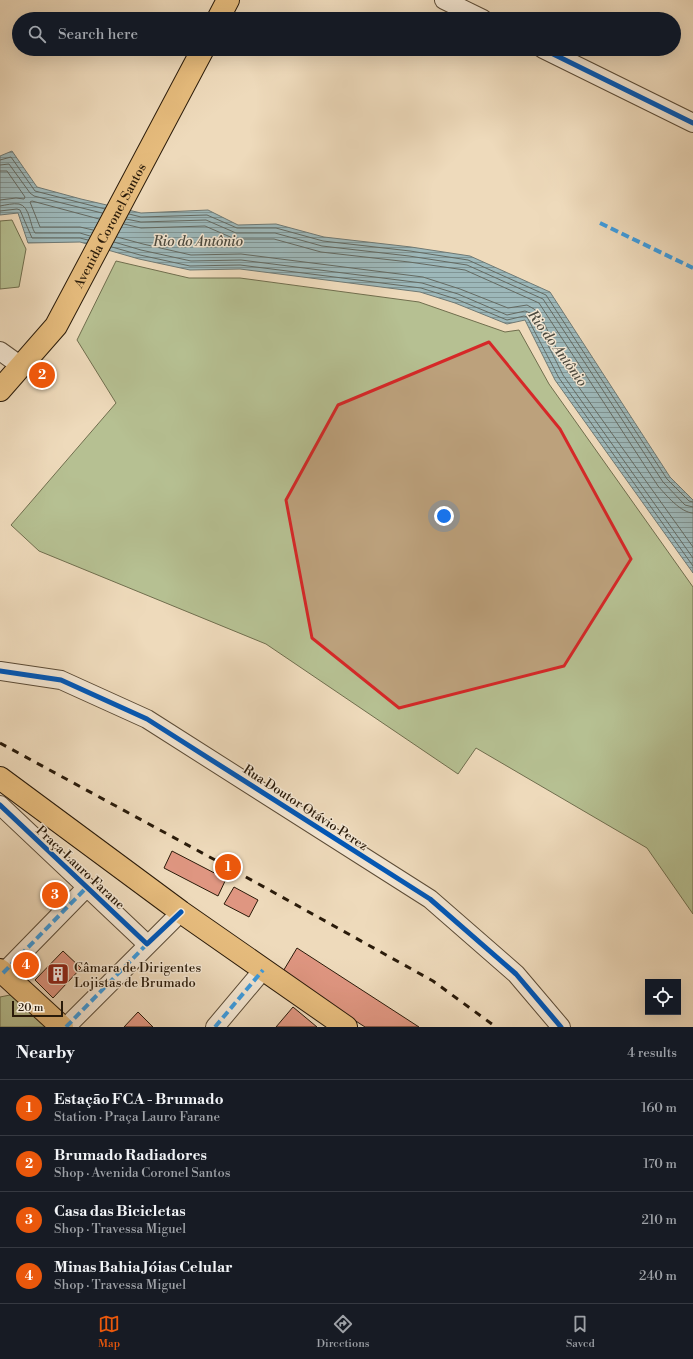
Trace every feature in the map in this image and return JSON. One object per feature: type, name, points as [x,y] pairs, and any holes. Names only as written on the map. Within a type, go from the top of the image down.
[{"type":"main road","points":[[222,12],[228,0]]},
{"type":"main road","name":"Avenida Coronel Santos","points":[[0,390],[56,326],[199,56]]},
{"type":"main road","name":"Praça Lauro Farane","points":[[0,778],[181,912],[346,1027]]},
{"type":"main road","points":[[2,971],[62,1027]]},
{"type":"street","points":[[444,0],[469,12]]},
{"type":"street","points":[[557,56],[693,123]]},
{"type":"street","points":[[0,351],[21,366]]},
{"type":"street","name":"Rua Doutor Otávio Perez","points":[[0,671],[61,680],[147,719],[168,732],[430,899],[516,974],[561,1027]]},
{"type":"street","name":"Praça Lauro Farane","points":[[0,805],[148,944]]},
{"type":"street","points":[[2,971],[87,887]]},
{"type":"street","points":[[66,1027],[181,912]]},
{"type":"street","points":[[215,1027],[263,970]]},
{"type":"highlighted area","points":[[489,342],[560,429],[631,559],[564,666],[399,708],[312,638],[286,500],[338,405]]},
{"type":"green space","points":[[12,220],[26,249],[19,287],[0,289],[0,221]]},
{"type":"green space","points":[[116,261],[189,278],[240,278],[419,302],[505,332],[519,330],[549,384],[693,587],[693,914],[647,848],[476,748],[458,774],[266,644],[39,551],[11,525],[116,403],[77,340]]},
{"type":"green space","points":[[15,994],[49,1027],[0,1027],[0,997]]},
{"type":"water","name":"Rio do Antônio","points":[[12,151],[37,187],[81,199],[141,213],[208,210],[238,225],[276,224],[324,237],[411,247],[470,256],[550,292],[670,477],[693,500],[693,573],[555,380],[525,320],[507,324],[455,303],[420,292],[240,269],[190,270],[139,259],[80,242],[28,243],[18,213],[0,215],[0,156]]},
{"type":"building","points":[[172,851],[226,879],[218,896],[164,868]]},
{"type":"building","points":[[234,887],[258,900],[249,917],[224,904]]},
{"type":"building","points":[[297,948],[419,1027],[365,1027],[282,973]]},
{"type":"building","name":"Câmara de Dirigentes Lojistas de Brumado","points":[[63,951],[81,968],[53,998],[35,980]]},
{"type":"building","points":[[293,1007],[317,1027],[276,1027]]},
{"type":"building","points":[[138,1012],[153,1027],[124,1027]]},
{"type":"railway","points":[[0,743],[433,981],[496,1027]]},
{"type":"marked path","points":[[600,223],[693,268]]},
{"type":"marked path","points":[[3,973],[87,887]]},
{"type":"marked path","points":[[66,1027],[147,944]]},
{"type":"marked path","points":[[215,1027],[263,970]]},
{"type":"cycle path","points":[[557,56],[693,123]]},
{"type":"cycle path","points":[[0,671],[61,680],[147,719],[430,899],[516,974],[561,1027]]},
{"type":"cycle path","points":[[0,805],[147,944],[181,912]]},
{"type":"place","name":"Brumado Radiadores","points":[[42,375]]},
{"type":"place","name":"Estação FCA - Brumado","points":[[228,867]]},
{"type":"place","name":"Casa das Bicicletas","points":[[55,895]]},
{"type":"place","name":"Minas Bahia Jóias Celular","points":[[26,965]]},
{"type":"place","name":"Câmara de Dirigentes Lojistas de Brumado","points":[[58,974]]}]
